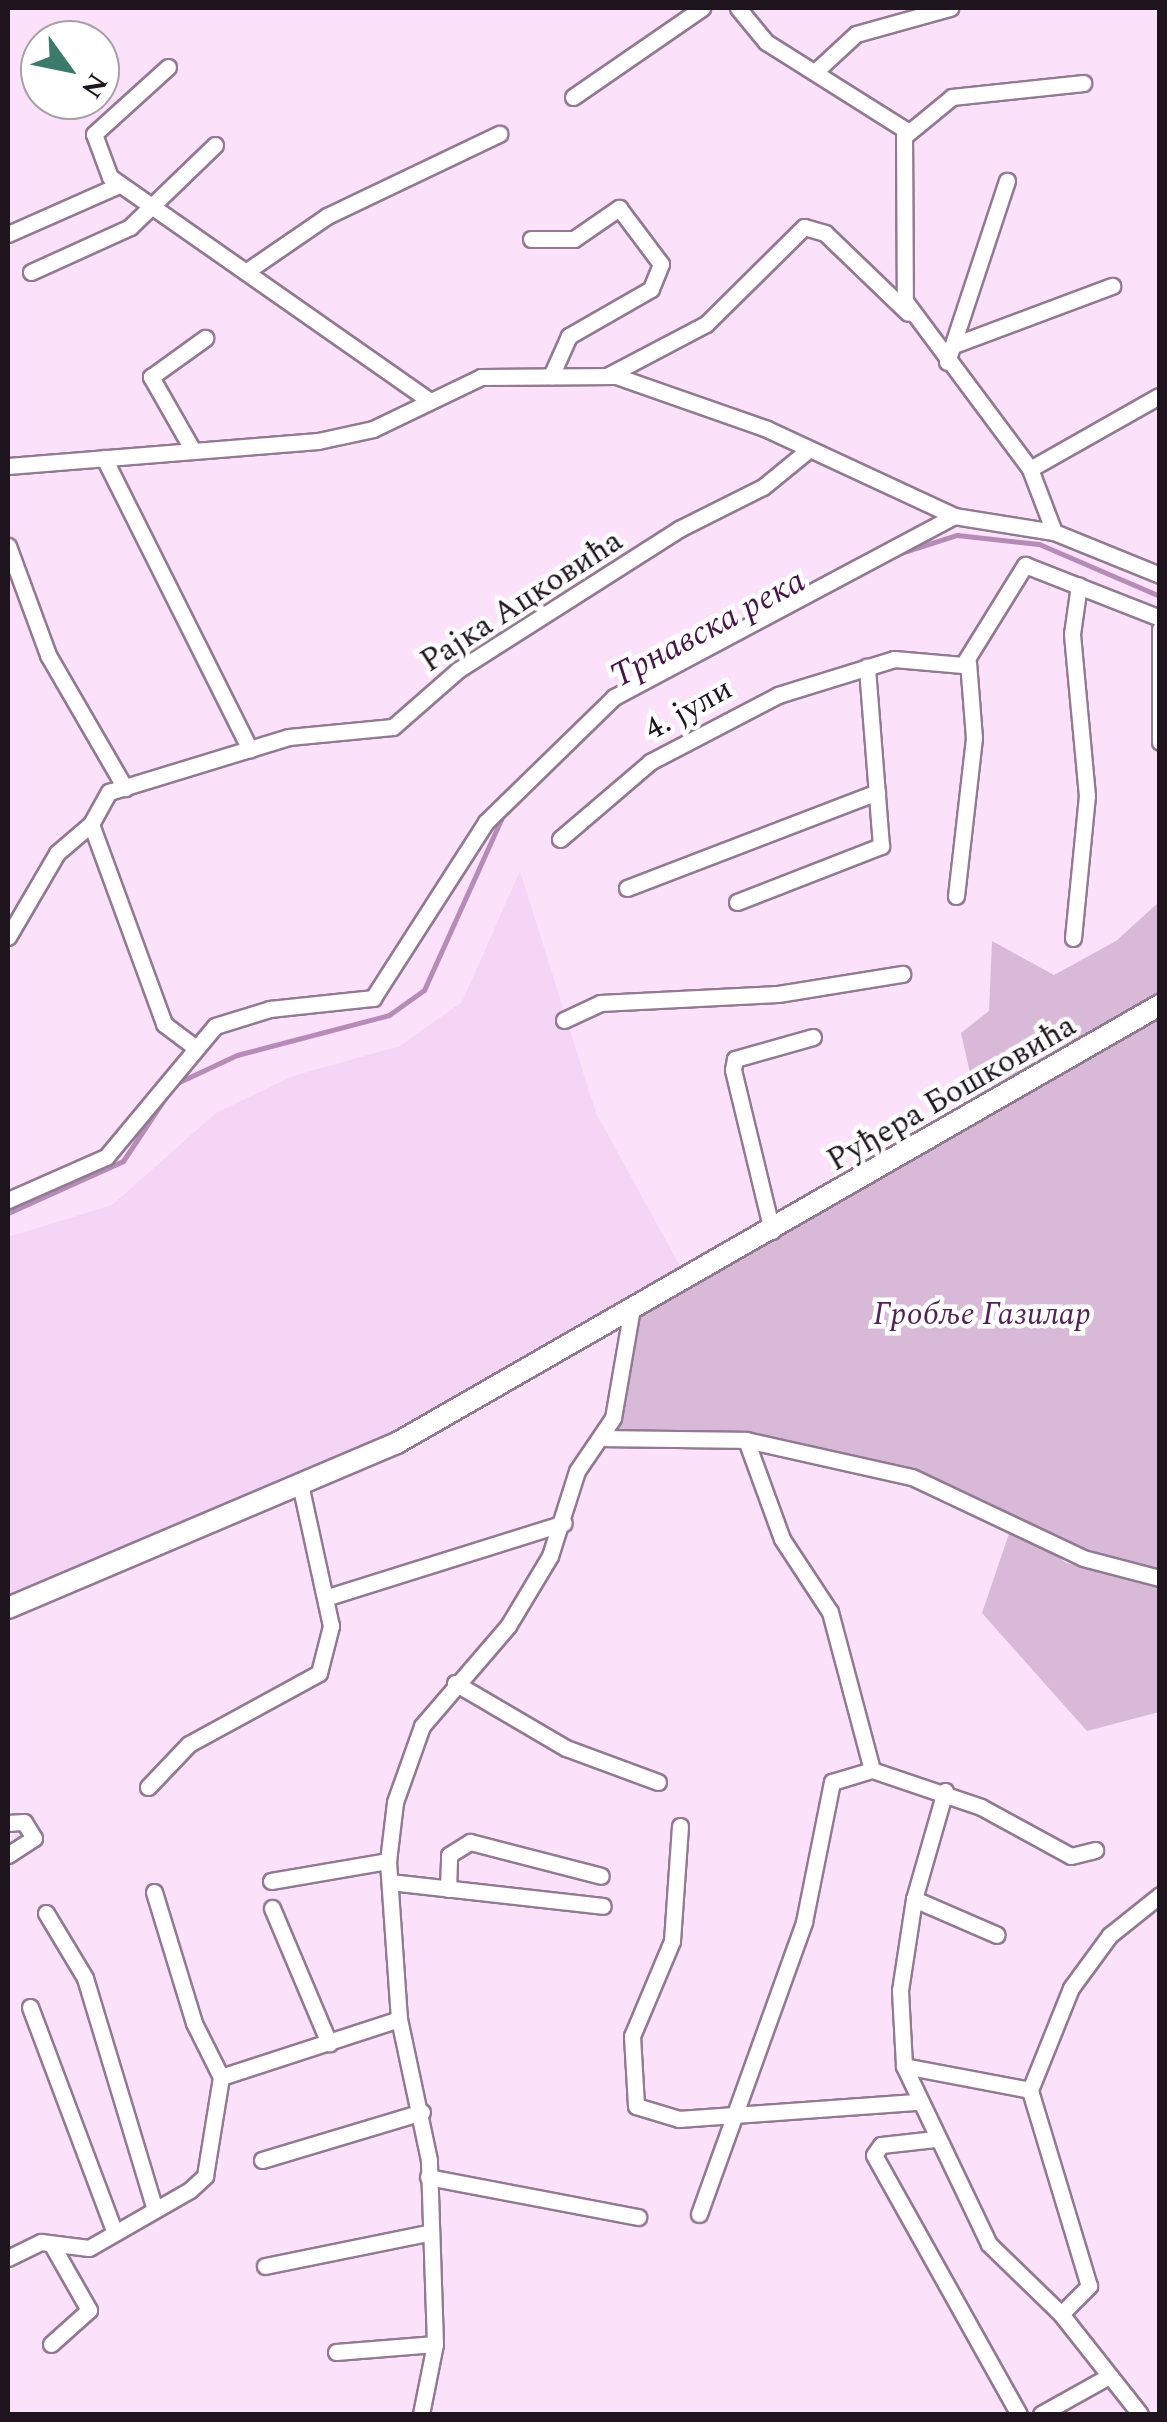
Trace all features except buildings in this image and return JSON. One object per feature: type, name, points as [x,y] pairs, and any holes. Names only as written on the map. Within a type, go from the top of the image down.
[{"type":"main road","name":"Руђера Бошковића","points":[[8,1608],[301,1488],[631,1314],[1160,1004]]},
{"type":"street","points":[[573,97],[702,8]]},
{"type":"street","points":[[738,8],[761,38],[879,106],[907,134],[901,284],[912,317]]},
{"type":"street","points":[[817,70],[856,34],[950,8]]},
{"type":"street","points":[[168,68],[94,134],[99,161],[120,185],[151,208],[247,271],[427,400]]},
{"type":"street","points":[[907,134],[952,97],[1083,83]]},
{"type":"street","points":[[247,271],[327,216],[498,134]]},
{"type":"street","points":[[31,272],[151,208],[215,145]]},
{"type":"street","points":[[947,362],[1007,181]]},
{"type":"street","points":[[8,234],[120,185]]},
{"type":"street","points":[[531,239],[574,238],[619,208],[661,264],[651,289],[569,336],[551,376]]},
{"type":"street","points":[[606,376],[706,324],[804,227],[825,232],[912,317],[1030,468],[1054,532]]},
{"type":"street","points":[[954,345],[1112,286]]},
{"type":"street","points":[[191,447],[151,377],[205,338]]},
{"type":"street","points":[[8,466],[356,434],[481,377],[606,376],[693,400],[954,516],[1054,532],[1160,575]]},
{"type":"street","points":[[1030,468],[1159,396]]},
{"type":"street","name":"Рајка Ацковића","points":[[91,824],[101,796],[124,788],[309,732],[393,727],[458,670],[679,529],[762,487],[807,450]]},
{"type":"street","points":[[104,458],[250,750]]},
{"type":"street","points":[[8,1200],[106,1158],[192,1045],[248,1014],[373,998],[486,822],[591,716],[954,516]]},
{"type":"street","points":[[8,546],[40,640],[124,788]]},
{"type":"street","points":[[956,896],[974,738],[968,662],[978,628],[1025,566],[1160,618]]},
{"type":"street","points":[[1074,938],[1087,796],[1072,634],[1078,585]]},
{"type":"street","points":[[1160,629],[1160,742]]},
{"type":"street","name":"4. јули","points":[[560,839],[680,742],[778,695],[894,658],[968,662]]},
{"type":"street","points":[[737,902],[877,850],[877,792],[867,667]]},
{"type":"street","points":[[626,888],[877,792]]},
{"type":"street","points":[[8,937],[57,853],[91,824],[164,1024],[192,1045]]},
{"type":"street","points":[[564,1020],[600,1003],[778,994],[902,974]]},
{"type":"street","points":[[772,1231],[733,1070],[735,1059],[813,1037]]},
{"type":"street","points":[[421,2414],[435,2344],[427,2234],[428,2177],[422,2112],[399,2019],[388,1861],[406,1762],[454,1683],[520,1610],[564,1523],[580,1464],[606,1438],[631,1314]]},
{"type":"street","points":[[606,1438],[746,1440],[912,1477],[1084,1558],[1160,1578]]},
{"type":"street","points":[[746,1440],[782,1539],[830,1612],[872,1770]]},
{"type":"street","points":[[148,1787],[189,1744],[314,1682],[329,1642],[328,1597],[301,1488]]},
{"type":"street","points":[[328,1597],[564,1523]]},
{"type":"street","points":[[454,1683],[566,1748],[658,1782]]},
{"type":"street","points":[[698,2214],[728,2114],[804,1922],[832,1782],[872,1770],[945,1791],[1070,1856],[1095,1850]]},
{"type":"street","points":[[945,1791],[914,1899],[900,1991],[904,2066],[934,2139],[989,2244],[1061,2314],[1140,2414]]},
{"type":"street","points":[[8,1823],[24,1822],[34,1838],[8,1855]]},
{"type":"street","points":[[680,1826],[672,1941],[632,2036],[631,2088],[636,2106],[655,2118],[918,2102]]},
{"type":"street","points":[[448,1889],[449,1855],[470,1842],[601,1876]]},
{"type":"street","points":[[271,1882],[388,1861]]},
{"type":"street","points":[[390,1882],[603,1906]]},
{"type":"street","points":[[8,2258],[41,2242],[53,2247],[89,2248],[205,2176],[221,2077],[194,2023],[154,1892]]},
{"type":"street","points":[[1061,2314],[1089,2286],[1030,2090],[1071,1988],[1110,1935],[1160,1895]]},
{"type":"street","points":[[914,1899],[998,1935]]},
{"type":"street","points":[[272,1908],[329,2043]]},
{"type":"street","points":[[46,1914],[85,1978],[154,2210]]},
{"type":"street","points":[[30,2007],[114,2233]]},
{"type":"street","points":[[221,2077],[399,2019]]},
{"type":"street","points":[[904,2066],[1030,2090]]},
{"type":"street","points":[[262,2160],[422,2112]]},
{"type":"street","points":[[934,2139],[881,2145],[874,2155],[1019,2414]]},
{"type":"street","points":[[428,2177],[638,2217]]},
{"type":"street","points":[[265,2266],[427,2234]]},
{"type":"street","points":[[52,2344],[89,2310],[53,2247]]},
{"type":"street","points":[[336,2352],[435,2344]]},
{"type":"street","points":[[1042,2414],[1109,2376]]},
{"type":"shaded area","points":[[520,871],[596,1113],[687,1279],[435,1422],[8,1608],[8,1237],[112,1205],[216,1113],[293,1076],[400,1046],[462,1002]]},
{"type":"green space","name":"Гробље Газилар","points":[[1159,902],[1159,1578],[1021,1527],[1066,1563],[1159,1585],[1159,1712],[1087,1731],[982,1613],[1013,1522],[836,1454],[606,1438],[631,1314],[979,1113],[961,1033],[989,1011],[992,941],[1054,975],[1116,941]]},
{"type":"waterway","name":"Трнавска река","points":[[897,554],[957,535],[1039,544],[1160,596]]},
{"type":"waterway","name":"Трнавска река","points":[[650,685],[847,581]]},
{"type":"waterway","name":"Трнавска река","points":[[177,1083],[237,1055],[389,1015],[424,990],[504,813]]},
{"type":"waterway","name":"Трнавска река","points":[[8,1213],[123,1161],[167,1095]]}]
